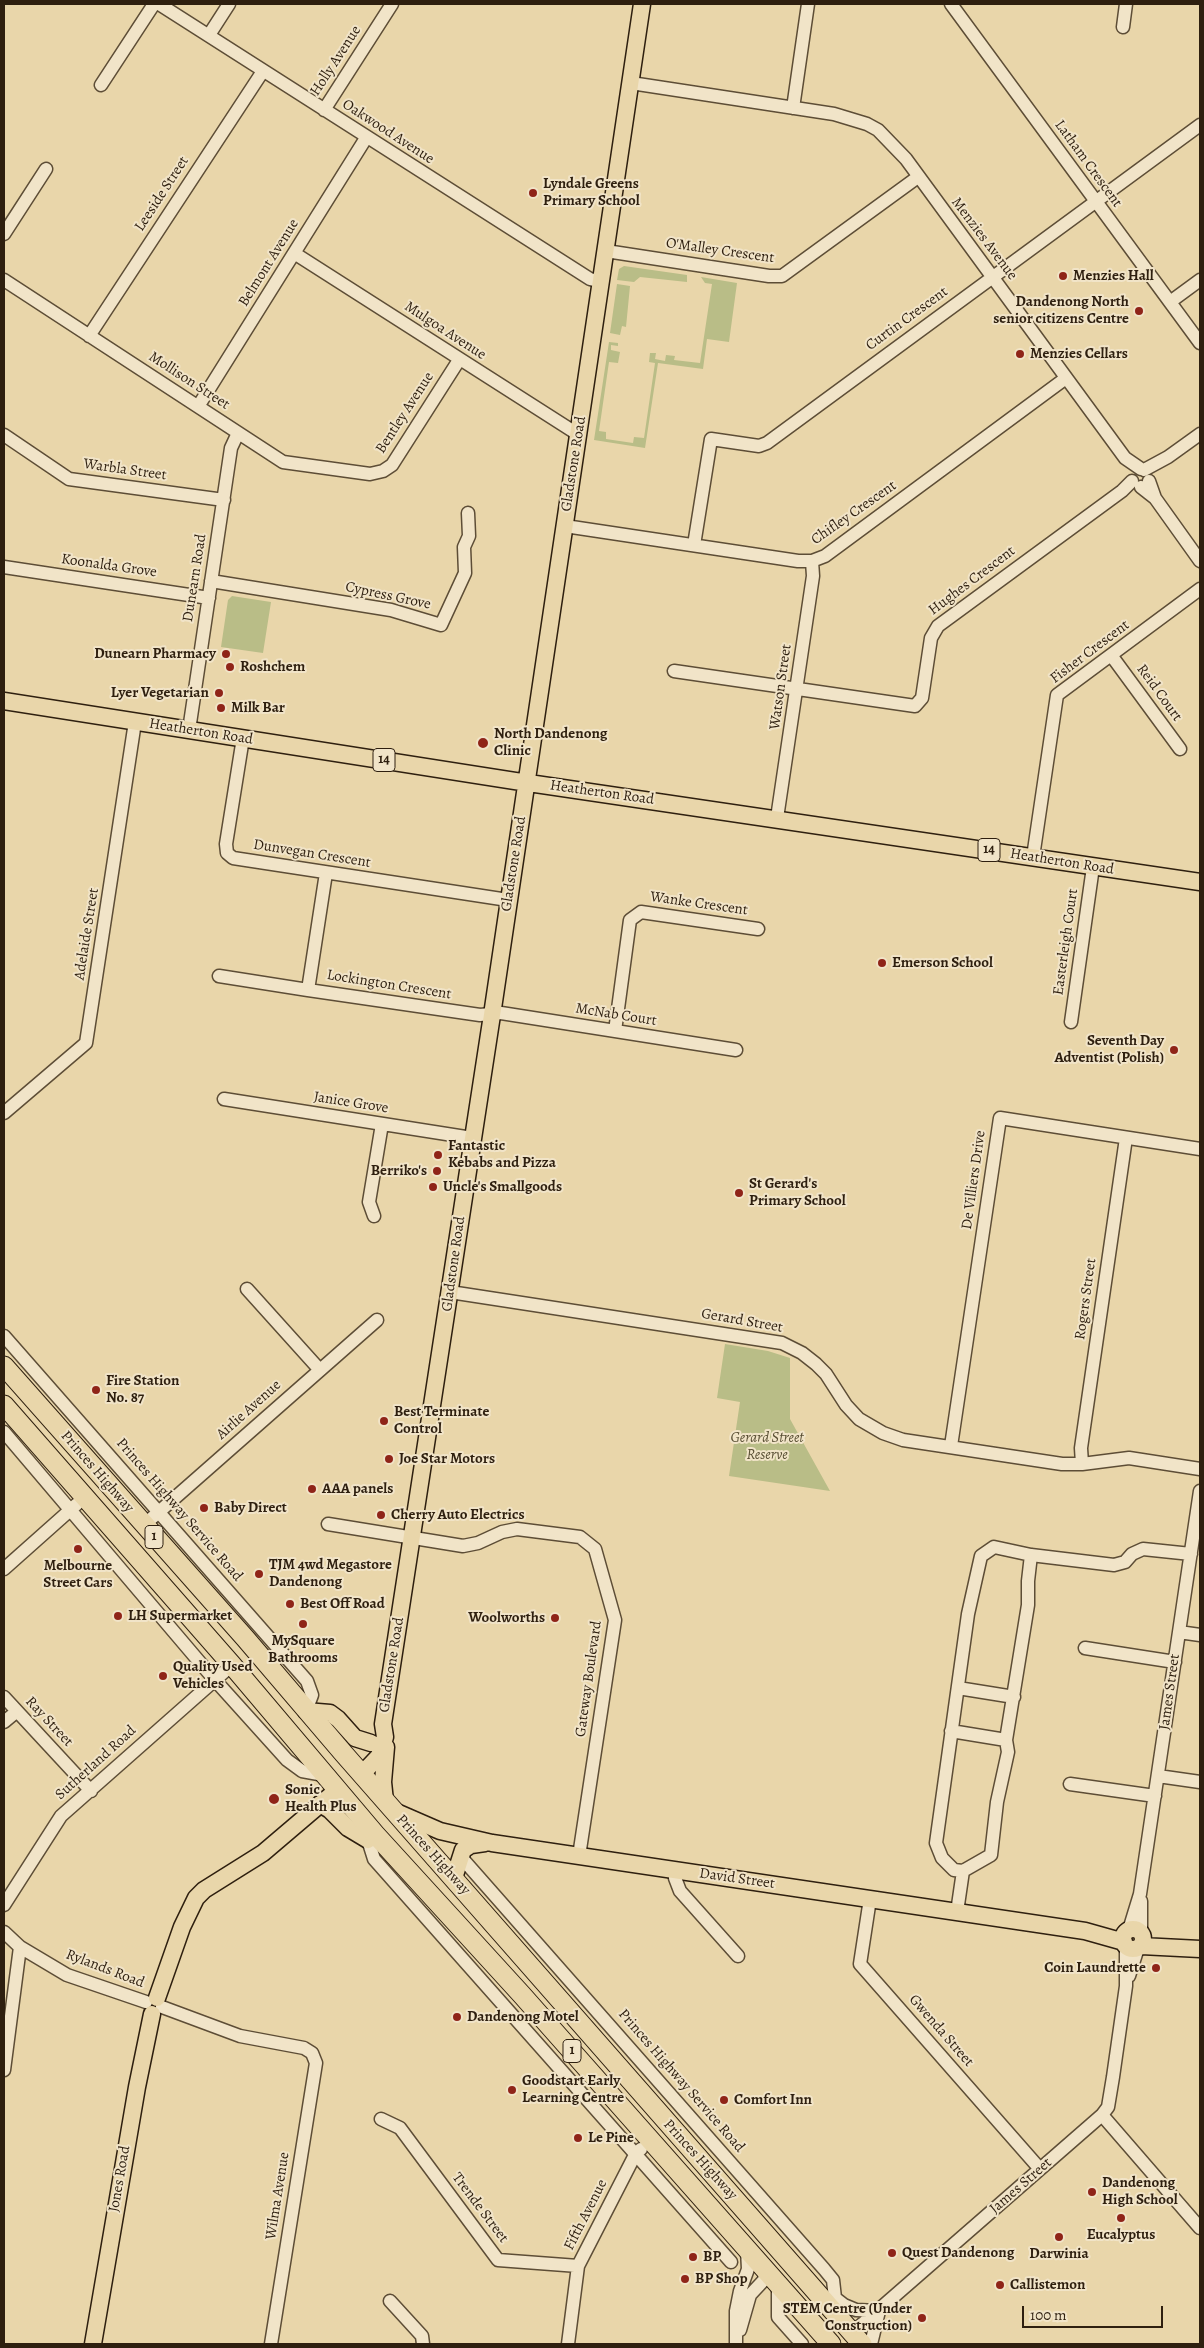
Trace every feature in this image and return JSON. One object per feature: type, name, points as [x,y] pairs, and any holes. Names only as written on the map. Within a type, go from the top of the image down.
[{"type":"highway","name":"Princes Highway","points":[[4,1366],[245,1638],[306,1711],[810,2284],[852,2341]]},
{"type":"highway","name":"Princes Highway","points":[[4,1405],[27,1432],[78,1504],[232,1665],[337,1790],[371,1837],[522,1995],[643,2147],[743,2246],[831,2344]]},
{"type":"highway","points":[[337,1790],[358,1770]]},
{"type":"highway","points":[[761,2229],[772,2278]]},
{"type":"main road","name":"Gladstone Road","points":[[358,1770],[379,1735],[413,1539],[642,4]]},
{"type":"main road","name":"Heatherton Road","points":[[4,701],[526,782],[1200,882]]},
{"type":"main road","points":[[306,1711],[330,1714],[338,1719],[356,1739],[379,1735],[386,1758],[383,1782],[390,1806]]},
{"type":"main road","name":"Jones Road","points":[[93,2344],[130,2124],[154,2006],[182,1927],[196,1898],[204,1890],[262,1853],[337,1790]]},
{"type":"main road","points":[[320,1804],[330,1810],[348,1828],[371,1837]]},
{"type":"main road","name":"David Street","points":[[390,1806],[440,1830],[492,1843],[1194,1948]]},
{"type":"main road","points":[[459,1883],[460,1856],[468,1846],[492,1843]]},
{"type":"street","points":[[101,85],[154,4]]},
{"type":"street","name":"Oakwood Avenue","points":[[159,4],[366,138],[590,279],[602,282]]},
{"type":"street","points":[[209,35],[229,4]]},
{"type":"street","name":"Holly Avenue","points":[[324,110],[392,4]]},
{"type":"street","points":[[793,108],[808,4]]},
{"type":"street","name":"Latham Crescent","points":[[951,4],[1200,343]]},
{"type":"street","points":[[1123,26],[1126,4]]},
{"type":"street","name":"Leeside Street","points":[[89,336],[263,71]]},
{"type":"street","name":"Menzies Avenue","points":[[631,83],[834,114],[864,116],[883,126],[901,147],[906,160],[918,177],[1200,560]]},
{"type":"street","name":"Curtin Crescent","points":[[694,545],[711,439],[759,446],[767,443],[1200,125]]},
{"type":"street","name":"Belmont Avenue","points":[[199,405],[366,138]]},
{"type":"street","points":[[4,234],[46,170]]},
{"type":"street","name":"O'Malley Crescent","points":[[606,251],[769,276],[782,276],[918,177]]},
{"type":"street","name":"Mulgoa Avenue","points":[[294,254],[579,435]]},
{"type":"street","name":"Mollison Street","points":[[4,280],[199,405],[283,462],[370,474]]},
{"type":"street","points":[[1170,302],[1200,280]]},
{"type":"street","name":"Bentley Avenue","points":[[370,474],[392,465],[459,360]]},
{"type":"street","name":"Chifley Crescent","points":[[565,526],[798,561],[812,561],[825,556],[1066,378]]},
{"type":"street","name":"Dunearn Road","points":[[189,730],[231,448],[238,433]]},
{"type":"street","name":"Hughes Crescent","points":[[674,671],[912,707],[919,704],[922,698],[931,638],[938,626],[1200,434]]},
{"type":"street","name":"Warbla Street","points":[[4,436],[69,479],[224,500]]},
{"type":"street","name":"Cypress Grove","points":[[211,581],[391,610],[441,625],[465,573],[464,547],[469,536],[468,513]]},
{"type":"street","name":"Watson Street","points":[[777,818],[813,576],[812,561]]},
{"type":"street","name":"Koonalda Grove","points":[[4,567],[209,598]]},
{"type":"street","name":"Fisher Crescent","points":[[1033,857],[1057,695],[1200,589]]},
{"type":"street","name":"Reid Court","points":[[1111,655],[1180,750]]},
{"type":"street","name":"Adelaide Street","points":[[4,1113],[86,1043],[135,722]]},
{"type":"street","name":"Dunvegan Crescent","points":[[243,738],[226,844],[227,853],[236,859],[508,900]]},
{"type":"street","name":"Easterleigh Court","points":[[1071,1022],[1093,866]]},
{"type":"street","name":"Lockington Crescent","points":[[326,873],[308,990],[480,1015],[492,1014]]},
{"type":"street","name":"Wanke Crescent","points":[[615,1031],[630,920],[641,912],[758,929]]},
{"type":"street","points":[[219,976],[308,990]]},
{"type":"street","name":"McNab Court","points":[[492,1014],[501,1013],[736,1050]]},
{"type":"street","name":"Janice Grove","points":[[224,1100],[472,1138]]},
{"type":"street","name":"De Villiers Drive","points":[[951,1446],[1000,1118],[1200,1149]]},
{"type":"street","points":[[374,1216],[369,1202],[382,1124]]},
{"type":"street","name":"Rogers Street","points":[[1082,1464],[1081,1448],[1126,1138]]},
{"type":"street","points":[[247,1289],[319,1369]]},
{"type":"street","name":"Gerard Street","points":[[450,1292],[775,1341],[796,1349],[816,1364],[826,1374],[846,1405],[871,1427],[903,1440],[1054,1462],[1082,1464],[1129,1458],[1200,1469]]},
{"type":"street","name":"Airlie Avenue","points":[[144,1525],[319,1369],[377,1320]]},
{"type":"street","name":"Princes Highway Service Road","points":[[4,1336],[307,1681],[312,1695],[306,1711]]},
{"type":"street","points":[[4,1432],[27,1432]]},
{"type":"street","name":"Princes Highway","points":[[4,1432],[78,1504],[214,1679],[293,1766],[307,1773],[324,1775]]},
{"type":"street","name":"James Street","points":[[852,2341],[879,2311],[1102,2116],[1108,2106],[1191,1554],[1197,1530],[1200,1491]]},
{"type":"street","points":[[4,1569],[78,1504]]},
{"type":"street","name":"Gateway Boulevard","points":[[328,1524],[413,1539],[468,1546],[517,1528],[580,1538],[595,1549],[616,1620],[579,1856]]},
{"type":"street","points":[[959,1871],[942,1858],[936,1846],[968,1614],[981,1556],[994,1547],[1032,1555],[1114,1565],[1125,1562],[1132,1554],[1143,1549],[1191,1554]]},
{"type":"street","points":[[959,1871],[991,1854],[997,1802],[1008,1752],[1006,1740],[1028,1605],[1028,1581],[1032,1555]]},
{"type":"street","points":[[1179,1632],[1200,1635]]},
{"type":"street","points":[[1085,1648],[1175,1662]]},
{"type":"street","name":"Sutherland Road","points":[[4,1905],[61,1816],[232,1665]]},
{"type":"street","points":[[958,1688],[1014,1696]]},
{"type":"street","name":"Ray Street","points":[[4,1698],[91,1791]]},
{"type":"street","points":[[4,1722],[16,1712]]},
{"type":"street","points":[[951,1731],[1006,1740]]},
{"type":"street","points":[[1158,1776],[1200,1782]]},
{"type":"street","points":[[1070,1784],[1155,1796]]},
{"type":"street","points":[[371,1837],[374,1859],[497,1997],[643,2147],[699,2226],[731,2262]]},
{"type":"street","name":"Princes Highway Service Road","points":[[460,1856],[824,2268],[833,2280],[835,2298]]},
{"type":"street","points":[[676,1870],[675,1878],[680,1891],[738,1956]]},
{"type":"street","points":[[953,1912],[959,1871]]},
{"type":"street","points":[[459,1883],[505,1907]]},
{"type":"street","name":"Gwenda Street","points":[[870,1899],[860,1964],[1040,2169]]},
{"type":"street","name":"Rylands Road","points":[[4,1932],[20,1947],[67,1975],[240,2036],[304,2048],[312,2053]]},
{"type":"street","points":[[4,2070],[20,1947]]},
{"type":"street","points":[[497,1997],[522,1995]]},
{"type":"street","name":"Wilma Avenue","points":[[271,2344],[316,2063],[312,2053]]},
{"type":"street","points":[[1102,2116],[1200,2228]]},
{"type":"street","name":"Trende Street","points":[[381,2119],[400,2128],[498,2260],[578,2266]]},
{"type":"street","name":"Fifth Avenue","points":[[568,2344],[578,2266],[643,2147]]},
{"type":"street","points":[[708,2234],[743,2246],[748,2269],[740,2291],[739,2319],[750,2295],[764,2280],[772,2278],[778,2317],[802,2344]]},
{"type":"street","points":[[810,2284],[844,2305],[856,2310],[879,2311],[871,2344]]},
{"type":"street","points":[[390,2301],[422,2336],[423,2344]]},
{"type":"green space","points":[[624,266],[687,275],[687,282],[640,277],[634,282],[617,280],[619,269]]},
{"type":"green space","points":[[701,277],[737,283],[729,342],[707,339],[703,369],[658,363],[645,448],[594,440],[609,342],[618,343],[618,346],[611,345],[611,350],[620,352],[618,363],[609,362],[599,431],[606,432],[606,439],[633,443],[634,437],[644,438],[655,363],[649,362],[650,353],[656,353],[655,359],[665,361],[666,355],[675,356],[674,360],[700,363],[712,284],[705,283]]},
{"type":"green space","points":[[617,284],[630,286],[626,327],[622,326],[620,335],[610,333]]},
{"type":"green space","points":[[232,596],[271,602],[263,653],[221,647],[228,600]]},
{"type":"green space","name":"Gerard Street Reserve","points":[[725,1344],[768,1351],[790,1358],[790,1419],[830,1491],[729,1476],[740,1402],[717,1398]]},
{"type":"place","name":"Lyndale Greens Primary School","points":[[533,193]]},
{"type":"place","name":"Menzies Hall","points":[[1063,276]]},
{"type":"place","name":"Dandenong North senior citizens Centre","points":[[1139,311]]},
{"type":"place","name":"Menzies Cellars","points":[[1020,354]]},
{"type":"place","name":"Dunearn Pharmacy","points":[[226,654]]},
{"type":"place","name":"Roshchem","points":[[230,667]]},
{"type":"place","name":"Lyer Vegetarian","points":[[219,693]]},
{"type":"place","name":"Milk Bar","points":[[221,708]]},
{"type":"place","name":"North Dandenong Clinic","points":[[483,743]]},
{"type":"place","name":"Emerson School","points":[[882,963]]},
{"type":"place","name":"Seventh Day Adventist (Polish)","points":[[1174,1050]]},
{"type":"place","name":"Fantastic Kebabs and Pizza","points":[[438,1155]]},
{"type":"place","name":"Berriko's","points":[[437,1171]]},
{"type":"place","name":"Uncle's Smallgoods","points":[[433,1187]]},
{"type":"place","name":"St Gerard's Primary School","points":[[739,1193]]},
{"type":"place","name":"Fire Station No. 87","points":[[96,1390]]},
{"type":"place","name":"Best Terminate Control","points":[[384,1421]]},
{"type":"place","name":"Joe Star Motors","points":[[389,1459]]},
{"type":"place","name":"AAA panels","points":[[312,1489]]},
{"type":"place","name":"Baby Direct","points":[[204,1508]]},
{"type":"place","name":"Cherry Auto Electrics","points":[[381,1515]]},
{"type":"place","name":"Melbourne Street Cars","points":[[78,1549]]},
{"type":"place","name":"TJM 4wd Megastore Dandenong","points":[[259,1574]]},
{"type":"place","name":"Best Off Road","points":[[290,1604]]},
{"type":"place","name":"LH Supermarket","points":[[118,1616]]},
{"type":"place","name":"Woolworths","points":[[555,1618]]},
{"type":"place","name":"MySquare Bathrooms","points":[[303,1624]]},
{"type":"place","name":"Quality Used Vehicles","points":[[163,1676]]},
{"type":"place","name":"Sonic Health Plus","points":[[274,1799]]},
{"type":"place","name":"Coin Laundrette","points":[[1156,1968]]},
{"type":"place","name":"Dandenong Motel","points":[[457,2017]]},
{"type":"place","name":"Goodstart Early Learning Centre","points":[[512,2090]]},
{"type":"place","name":"Comfort Inn","points":[[724,2100]]},
{"type":"place","name":"Le Pine","points":[[578,2138]]},
{"type":"place","name":"Dandenong High School","points":[[1092,2192]]},
{"type":"place","name":"Eucalyptus","points":[[1121,2218]]},
{"type":"place","name":"Darwinia","points":[[1059,2237]]},
{"type":"place","name":"Quest Dandenong","points":[[892,2253]]},
{"type":"place","name":"BP","points":[[693,2257]]},
{"type":"place","name":"BP Shop","points":[[685,2279]]},
{"type":"place","name":"Callistemon","points":[[1000,2285]]},
{"type":"place","name":"STEM Centre (Under Construction)","points":[[922,2318]]}]
